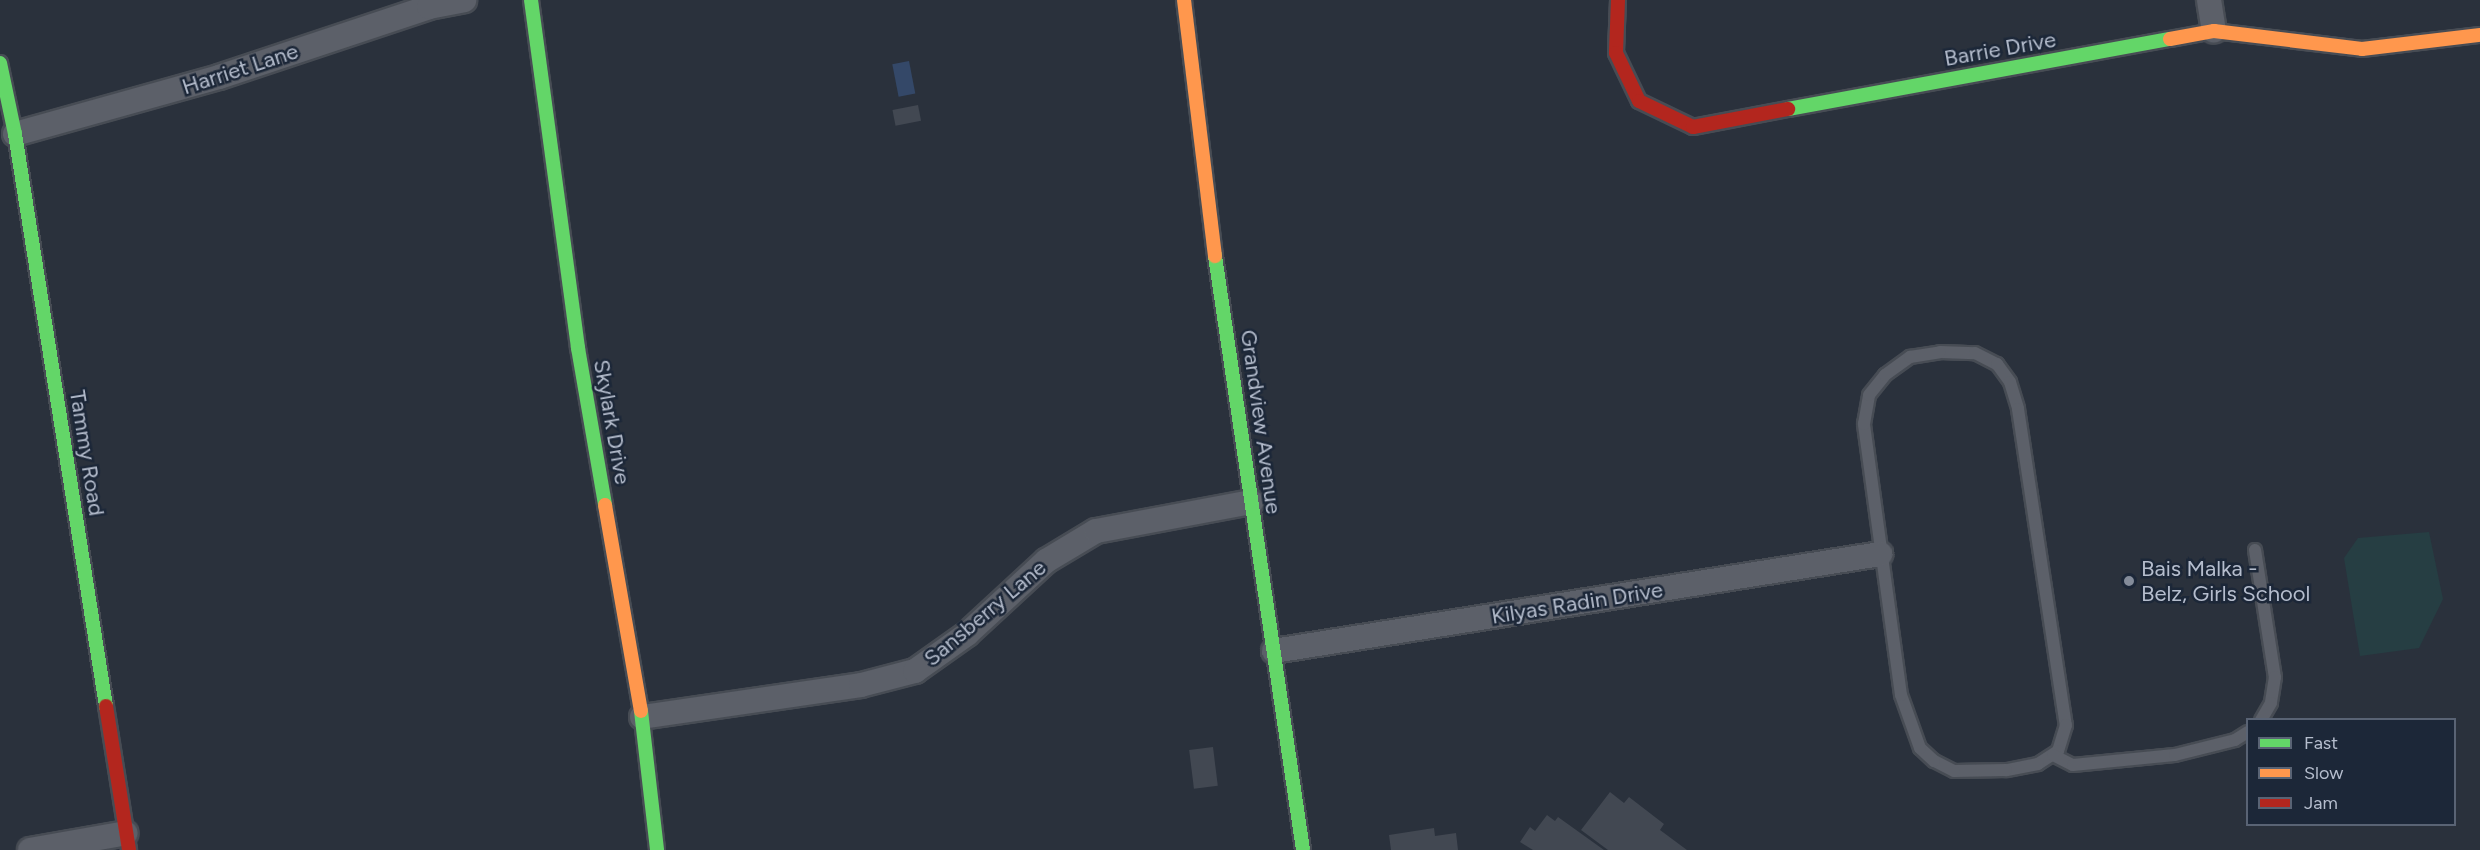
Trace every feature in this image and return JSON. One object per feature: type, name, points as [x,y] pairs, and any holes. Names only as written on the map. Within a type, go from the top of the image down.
[{"type":"street","name":"Harriet Lane","points":[[15,134],[219,77],[429,7],[464,0]]},
{"type":"street","name":"Skylark Drive","points":[[531,0],[578,348],[642,717],[657,850]]},
{"type":"street","name":"Grandview Avenue","points":[[1184,0],[1212,235],[1303,850]]},
{"type":"street","name":"Barrie Drive","points":[[1618,0],[1616,53],[1639,101],[1693,127],[2214,31],[2362,49],[2480,35]]},
{"type":"street","points":[[2209,0],[2214,31]]},
{"type":"street","name":"Tammy Road","points":[[0,63],[15,134],[128,842]]},
{"type":"street","name":"Sansberry Lane","points":[[642,717],[861,685],[915,671],[967,634],[1046,561],[1096,531],[1251,502]]},
{"type":"street","name":"Kilyas Radin Drive","points":[[1274,651],[1880,555]]},
{"type":"street","points":[[30,850],[128,842]]},
{"type":"lane","points":[[1941,352],[1975,353],[1997,363],[2010,382],[2019,409],[2066,725],[2058,752],[2053,755],[2038,764],[2006,770],[1954,771],[1934,761],[1920,748],[1901,695],[1880,555],[1864,424],[1869,395],[1885,375],[1910,357],[1941,352]]},
{"type":"lane","points":[[2255,549],[2275,677],[2271,703],[2261,718]]},
{"type":"lane","points":[[2053,755],[2073,765],[2175,755],[2235,740],[2246,733]]},
{"type":"green space","points":[[2429,532],[2443,599],[2419,648],[2360,656],[2344,558],[2358,538]]},
{"type":"water","points":[[909,61],[915,93],[899,97],[892,64]]},
{"type":"building","points":[[918,105],[921,121],[896,126],[892,110]]},
{"type":"building","points":[[1213,747],[1218,786],[1194,789],[1189,750]]},
{"type":"building","points":[[1610,792],[1624,803],[1629,797],[1664,824],[1660,830],[1687,850],[1608,850],[1581,830]]},
{"type":"building","points":[[1547,815],[1555,821],[1558,817],[1604,850],[1533,850],[1520,842],[1530,827],[1535,831]]},
{"type":"building","points":[[1434,828],[1435,836],[1456,833],[1458,850],[1391,850],[1389,835]]},
{"type":"traffic: fast","points":[[531,0],[578,348],[605,505]]},
{"type":"traffic: fast","points":[[1788,109],[2170,39]]},
{"type":"traffic: fast","points":[[0,63],[15,134],[106,706]]},
{"type":"traffic: fast","points":[[1215,256],[1303,850]]},
{"type":"traffic: fast","points":[[641,711],[657,850]]},
{"type":"traffic: slow","points":[[1184,0],[1215,256]]},
{"type":"traffic: slow","points":[[2170,39],[2214,31],[2362,49],[2480,35]]},
{"type":"traffic: slow","points":[[605,505],[641,711]]},
{"type":"traffic: jam","points":[[1618,0],[1616,53],[1639,101],[1693,127],[1788,109]]},
{"type":"traffic: jam","points":[[106,706],[129,850]]},
{"type":"place","name":"Bais Malka - Belz, Girls School","points":[[2129,581]]}]
